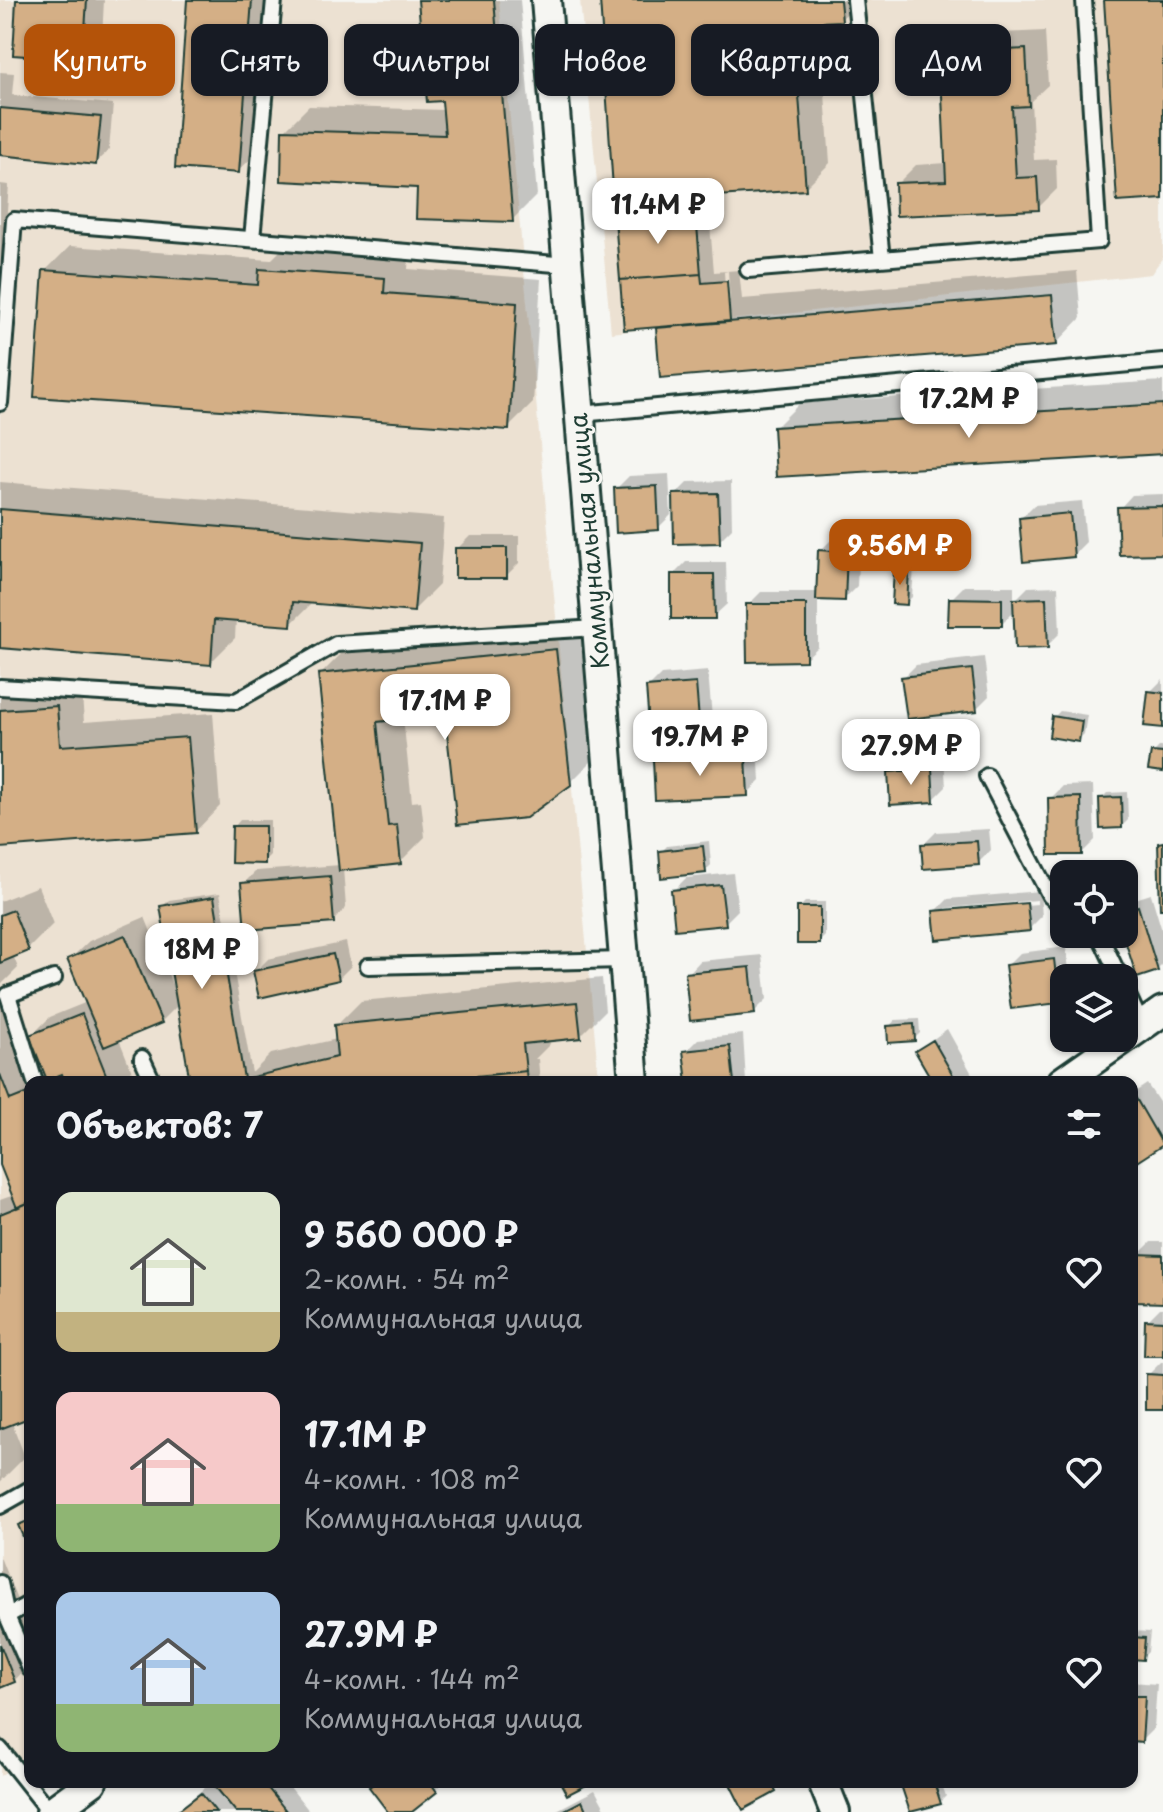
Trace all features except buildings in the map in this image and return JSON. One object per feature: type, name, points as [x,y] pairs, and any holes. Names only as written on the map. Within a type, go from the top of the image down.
[{"type":"street","name":"Коммунальная улица","points":[[546,0],[634,1076]]},
{"type":"street","points":[[1071,1076],[1153,1018]]},
{"type":"street","points":[[50,1812],[80,1788]]},
{"type":"street","points":[[825,1788],[835,1812]]},
{"type":"lane","points":[[252,239],[274,0]]},
{"type":"lane","points":[[855,0],[882,259]]},
{"type":"lane","points":[[748,270],[1099,241],[1084,0]]},
{"type":"lane","points":[[0,403],[14,220],[568,265]]},
{"type":"lane","points":[[580,414],[1163,361]]},
{"type":"lane","points":[[0,687],[236,701],[336,644],[597,628]]},
{"type":"lane","points":[[987,776],[1050,896]]},
{"type":"lane","points":[[368,966],[624,960]]},
{"type":"lane","points":[[33,1076],[8,995],[54,978]]},
{"type":"lane","points":[[1138,1002],[1153,1018]]},
{"type":"lane","points":[[142,1058],[150,1076]]},
{"type":"lane","points":[[0,1506],[24,1492]]},
{"type":"lane","points":[[0,1583],[7,1616],[24,1655]]},
{"type":"lane","points":[[7,1616],[24,1606]]},
{"type":"lane","points":[[0,1749],[24,1779]]},
{"type":"lane","points":[[31,1788],[50,1812]]},
{"type":"shaded area","points":[[0,0],[499,0],[501,24],[344,24],[344,96],[508,96],[598,1076],[24,1076],[24,1759],[0,1776]]},
{"type":"shaded area","points":[[580,0],[1163,0],[1163,257],[1151,274],[611,333],[589,96],[675,96],[675,24],[582,24]]}]
